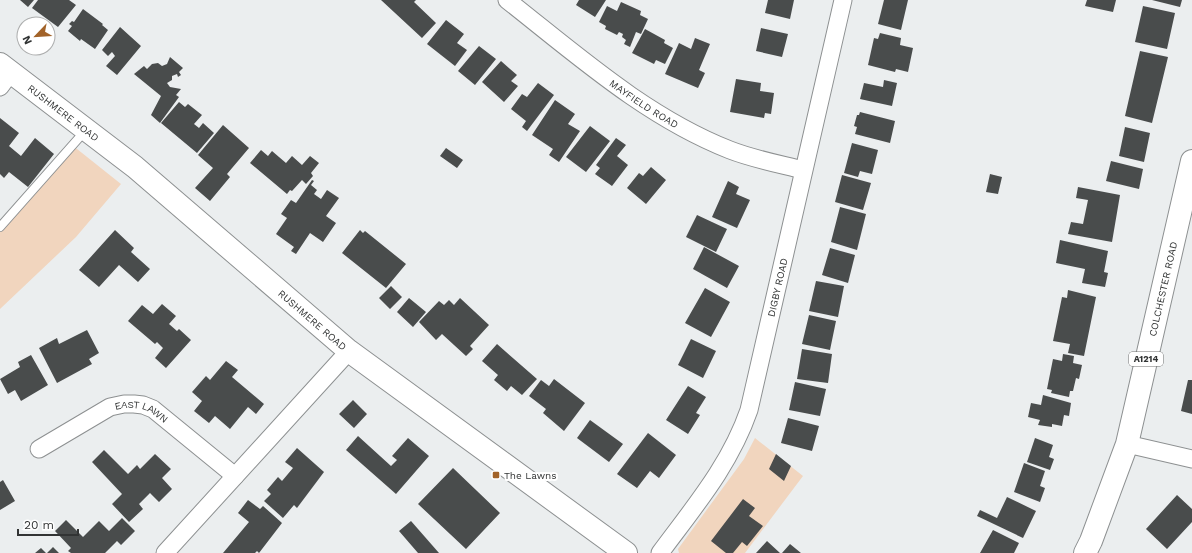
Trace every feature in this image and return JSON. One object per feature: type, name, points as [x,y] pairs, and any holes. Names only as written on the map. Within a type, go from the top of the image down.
[{"type":"street","name":"MAYFIELD ROAD","points":[[507,0],[633,98],[684,129],[730,150],[802,170]]},
{"type":"street","name":"DIGBY ROAD","points":[[660,553],[721,471],[740,436],[749,410],[802,170],[843,0]]},
{"type":"street","name":"RUSHMERE ROAD","points":[[4,74],[87,128],[136,167],[349,351],[626,553]]},
{"type":"street","name":"COLCHESTER ROAD","points":[[1085,553],[1127,444],[1192,161]]},
{"type":"street","points":[[165,553],[349,351]]},
{"type":"street","name":"EAST LAWN","points":[[38,449],[110,407],[124,404],[143,405],[153,409],[235,476]]},
{"type":"street","points":[[1127,444],[1192,459]]},
{"type":"lane","points":[[0,227],[87,128]]},
{"type":"shaded area","points":[[72,145],[121,184],[76,237],[0,309],[0,227]]},
{"type":"shaded area","points":[[755,438],[803,476],[745,553],[679,553],[678,549],[744,459]]},
{"type":"building","points":[[20,0],[34,0],[28,7]]},
{"type":"building","points":[[38,0],[69,0],[76,5],[58,27],[56,26],[56,16],[43,16],[32,8]]},
{"type":"building","points":[[381,0],[416,0],[414,2],[436,23],[422,38]]},
{"type":"building","points":[[579,0],[606,0],[595,17],[576,5]]},
{"type":"building","points":[[768,0],[794,0],[790,19],[765,13]]},
{"type":"building","points":[[884,0],[908,0],[901,30],[878,24]]},
{"type":"building","points":[[1087,0],[1116,0],[1113,12],[1085,6]]},
{"type":"building","points":[[1152,0],[1182,0],[1180,7]]},
{"type":"building","points":[[621,2],[641,11],[640,15],[648,19],[641,34],[636,32],[630,47],[624,44],[626,40],[622,37],[623,34],[619,32],[617,35],[605,29],[606,26],[599,22],[607,6],[617,11]]},
{"type":"building","points":[[1143,6],[1175,13],[1167,49],[1135,42]]},
{"type":"building","points":[[83,9],[103,24],[102,25],[108,30],[95,49],[81,39],[80,41],[68,31],[72,26],[69,24],[72,21],[74,22]]},
{"type":"building","points":[[446,20],[464,34],[457,43],[467,50],[455,66],[427,44]]},
{"type":"building","points":[[120,27],[141,46],[117,75],[106,66],[115,56],[112,52],[108,56],[102,50]]},
{"type":"building","points":[[761,28],[788,34],[782,57],[756,51]]},
{"type":"building","points":[[645,29],[665,40],[664,43],[673,48],[665,64],[656,60],[654,64],[632,53]]},
{"type":"building","points":[[880,33],[901,38],[900,45],[913,48],[908,72],[896,69],[895,72],[868,65],[874,38],[878,39]]},
{"type":"building","points":[[695,38],[710,44],[699,70],[705,73],[698,88],[665,74],[679,43],[691,49]]},
{"type":"building","points":[[479,46],[496,59],[475,85],[458,71]]},
{"type":"building","points":[[1140,51],[1168,57],[1152,123],[1125,116]]},
{"type":"building","points":[[170,57],[183,68],[179,72],[181,75],[178,77],[177,74],[172,76],[172,80],[167,83],[170,87],[181,89],[176,95],[179,97],[160,123],[151,115],[161,96],[134,74],[144,66],[147,69],[152,64],[158,63],[162,66],[167,64]]},
{"type":"building","points":[[501,61],[517,75],[511,81],[518,86],[504,102],[482,82]]},
{"type":"building","points":[[736,79],[761,83],[760,91],[774,93],[771,114],[765,113],[764,118],[730,112]]},
{"type":"building","points":[[884,80],[897,83],[892,106],[860,99],[864,83],[883,87]]},
{"type":"building","points":[[538,83],[554,95],[527,131],[522,127],[526,121],[511,109],[522,94],[527,97]]},
{"type":"building","points":[[555,100],[575,114],[568,124],[580,131],[559,162],[549,155],[553,149],[532,135]]},
{"type":"building","points":[[179,102],[185,107],[188,104],[202,115],[194,124],[199,128],[203,123],[214,133],[197,153],[161,123]]},
{"type":"building","points":[[860,112],[895,121],[890,143],[855,134],[857,127],[854,126],[857,115],[859,115]]},
{"type":"building","points":[[0,118],[19,133],[9,146],[21,156],[35,138],[54,154],[28,187],[9,172],[4,178],[0,174]]},
{"type":"building","points":[[223,125],[249,148],[227,174],[230,177],[210,201],[195,188],[213,168],[198,155]]},
{"type":"building","points":[[590,126],[610,141],[586,172],[566,157]]},
{"type":"building","points":[[1125,127],[1150,133],[1144,162],[1119,156]]},
{"type":"building","points":[[616,138],[626,145],[617,156],[628,165],[612,186],[595,174],[600,168],[596,165]]},
{"type":"building","points":[[852,143],[878,150],[872,174],[860,171],[858,177],[844,173]]},
{"type":"building","points":[[446,148],[463,160],[457,168],[440,156]]},
{"type":"building","points":[[261,150],[268,156],[272,151],[286,163],[292,156],[302,165],[310,156],[319,163],[311,173],[313,176],[306,184],[302,180],[292,191],[290,190],[287,194],[250,163]]},
{"type":"building","points":[[1111,161],[1143,169],[1139,189],[1106,181]]},
{"type":"building","points":[[651,167],[666,180],[646,204],[627,188],[639,173],[643,176]]},
{"type":"building","points":[[990,174],[1002,177],[998,194],[986,192]]},
{"type":"building","points":[[842,175],[871,183],[863,210],[835,202]]},
{"type":"building","points":[[312,180],[314,181],[311,185],[317,190],[314,194],[321,199],[327,190],[339,198],[326,216],[336,223],[323,242],[310,233],[296,254],[291,251],[294,247],[276,234],[287,218],[281,214],[291,200],[296,203]]},
{"type":"building","points":[[728,181],[739,187],[736,194],[750,200],[737,228],[712,217]]},
{"type":"building","points":[[1078,187],[1120,195],[1112,242],[1068,234],[1071,222],[1083,224],[1088,200],[1076,198]]},
{"type":"building","points":[[840,207],[866,214],[857,250],[831,242]]},
{"type":"building","points":[[697,215],[727,229],[716,252],[686,237]]},
{"type":"building","points":[[115,230],[134,248],[131,252],[150,269],[138,282],[119,265],[99,287],[79,270]]},
{"type":"building","points":[[360,230],[363,233],[365,231],[406,264],[386,288],[342,253]]},
{"type":"building","points":[[1060,240],[1108,251],[1104,272],[1108,273],[1105,287],[1082,283],[1085,269],[1056,263]]},
{"type":"building","points":[[704,247],[739,266],[727,288],[693,269]]},
{"type":"building","points":[[830,248],[855,255],[848,283],[822,275]]},
{"type":"building","points":[[816,281],[844,286],[838,317],[809,311]]},
{"type":"building","points":[[391,286],[402,297],[390,309],[379,298]]},
{"type":"building","points":[[705,288],[730,302],[711,337],[685,323]]},
{"type":"building","points":[[1068,290],[1096,297],[1084,356],[1068,353],[1070,344],[1053,341],[1062,297],[1067,298]]},
{"type":"building","points":[[409,298],[426,312],[413,327],[397,312]]},
{"type":"building","points":[[460,298],[489,325],[470,346],[473,349],[466,356],[442,334],[436,340],[419,322],[439,301],[444,305],[449,300],[454,305]]},
{"type":"building","points":[[162,304],[176,316],[169,324],[177,331],[179,329],[191,340],[166,368],[155,358],[163,348],[157,342],[155,344],[128,321],[142,305],[153,314]]},
{"type":"building","points":[[809,315],[836,321],[830,350],[802,344]]},
{"type":"building","points":[[87,330],[99,353],[89,359],[92,364],[57,383],[39,348],[57,338],[59,344]]},
{"type":"building","points":[[691,339],[716,351],[703,378],[678,365]]},
{"type":"building","points":[[497,344],[537,379],[522,395],[511,386],[507,391],[494,380],[498,375],[482,361]]},
{"type":"building","points":[[802,349],[832,354],[828,383],[797,379]]},
{"type":"building","points":[[1063,354],[1074,356],[1073,363],[1082,365],[1079,379],[1076,378],[1073,391],[1070,391],[1069,397],[1051,393],[1052,390],[1047,389],[1053,359],[1062,361]]},
{"type":"building","points":[[31,355],[48,385],[21,401],[15,390],[8,394],[0,379],[20,367],[18,362]]},
{"type":"building","points":[[226,361],[238,370],[232,377],[264,404],[256,414],[248,407],[230,429],[215,416],[209,423],[194,411],[202,401],[192,392],[206,376],[210,380]]},
{"type":"building","points":[[554,379],[585,403],[564,431],[543,413],[546,409],[529,396],[541,380],[549,386]]},
{"type":"building","points":[[1188,380],[1192,380],[1192,414],[1181,411]]},
{"type":"building","points":[[795,382],[826,389],[820,416],[789,410]]},
{"type":"building","points":[[688,386],[706,397],[696,413],[700,415],[688,434],[666,420]]},
{"type":"building","points":[[1043,395],[1071,403],[1069,416],[1064,415],[1062,426],[1052,424],[1052,427],[1038,425],[1040,420],[1028,417],[1031,403],[1041,405]]},
{"type":"building","points":[[353,400],[367,414],[354,428],[339,414]]},
{"type":"building","points":[[788,418],[819,426],[812,451],[781,443]]},
{"type":"building","points":[[590,420],[623,444],[609,462],[577,438]]},
{"type":"building","points":[[648,433],[676,455],[659,478],[650,471],[637,488],[617,474]]},
{"type":"building","points":[[358,436],[391,466],[397,460],[392,456],[408,438],[429,456],[396,494],[346,450]]},
{"type":"building","points":[[1035,438],[1053,445],[1049,457],[1054,459],[1050,470],[1027,462]]},
{"type":"building","points":[[297,448],[324,472],[297,508],[294,505],[283,518],[264,501],[271,494],[267,490],[278,477],[282,481],[293,468],[285,462]]},
{"type":"building","points":[[104,450],[128,474],[137,465],[140,469],[155,454],[171,469],[162,478],[172,489],[159,502],[150,493],[139,504],[143,509],[129,522],[112,504],[122,494],[92,462]]},
{"type":"building","points":[[776,454],[791,466],[784,481],[769,469]]},
{"type":"building","points":[[1024,463],[1045,471],[1040,486],[1045,488],[1040,502],[1014,492]]},
{"type":"building","points":[[453,468],[500,513],[466,549],[418,504]]},
{"type":"building","points":[[3,480],[15,501],[0,510],[0,482]]},
{"type":"building","points":[[1177,495],[1192,509],[1192,522],[1167,549],[1146,529]]},
{"type":"building","points":[[1007,497],[1036,511],[1023,538],[977,516],[980,510],[997,518]]},
{"type":"building","points":[[743,499],[755,508],[749,516],[763,526],[747,546],[742,542],[733,553],[726,553],[711,541]]},
{"type":"building","points":[[248,500],[260,509],[263,506],[282,523],[259,553],[257,551],[255,553],[223,553],[249,522],[238,513]]},
{"type":"building","points":[[122,518],[135,531],[121,545],[117,541],[105,553],[71,553],[68,551],[71,548],[55,531],[66,520],[83,537],[99,521],[109,531]]},
{"type":"building","points":[[411,521],[439,553],[418,553],[399,531]]},
{"type":"building","points":[[993,530],[1019,543],[1014,553],[980,553]]},
{"type":"building","points":[[767,541],[780,553],[756,553]]},
{"type":"building","points":[[790,544],[801,553],[782,553]]},
{"type":"building","points":[[53,547],[59,553],[47,553]]},
{"type":"building","points":[[41,548],[46,553],[35,553]]},
{"type":"place","name":"The Lawns","points":[[496,475]]}]
